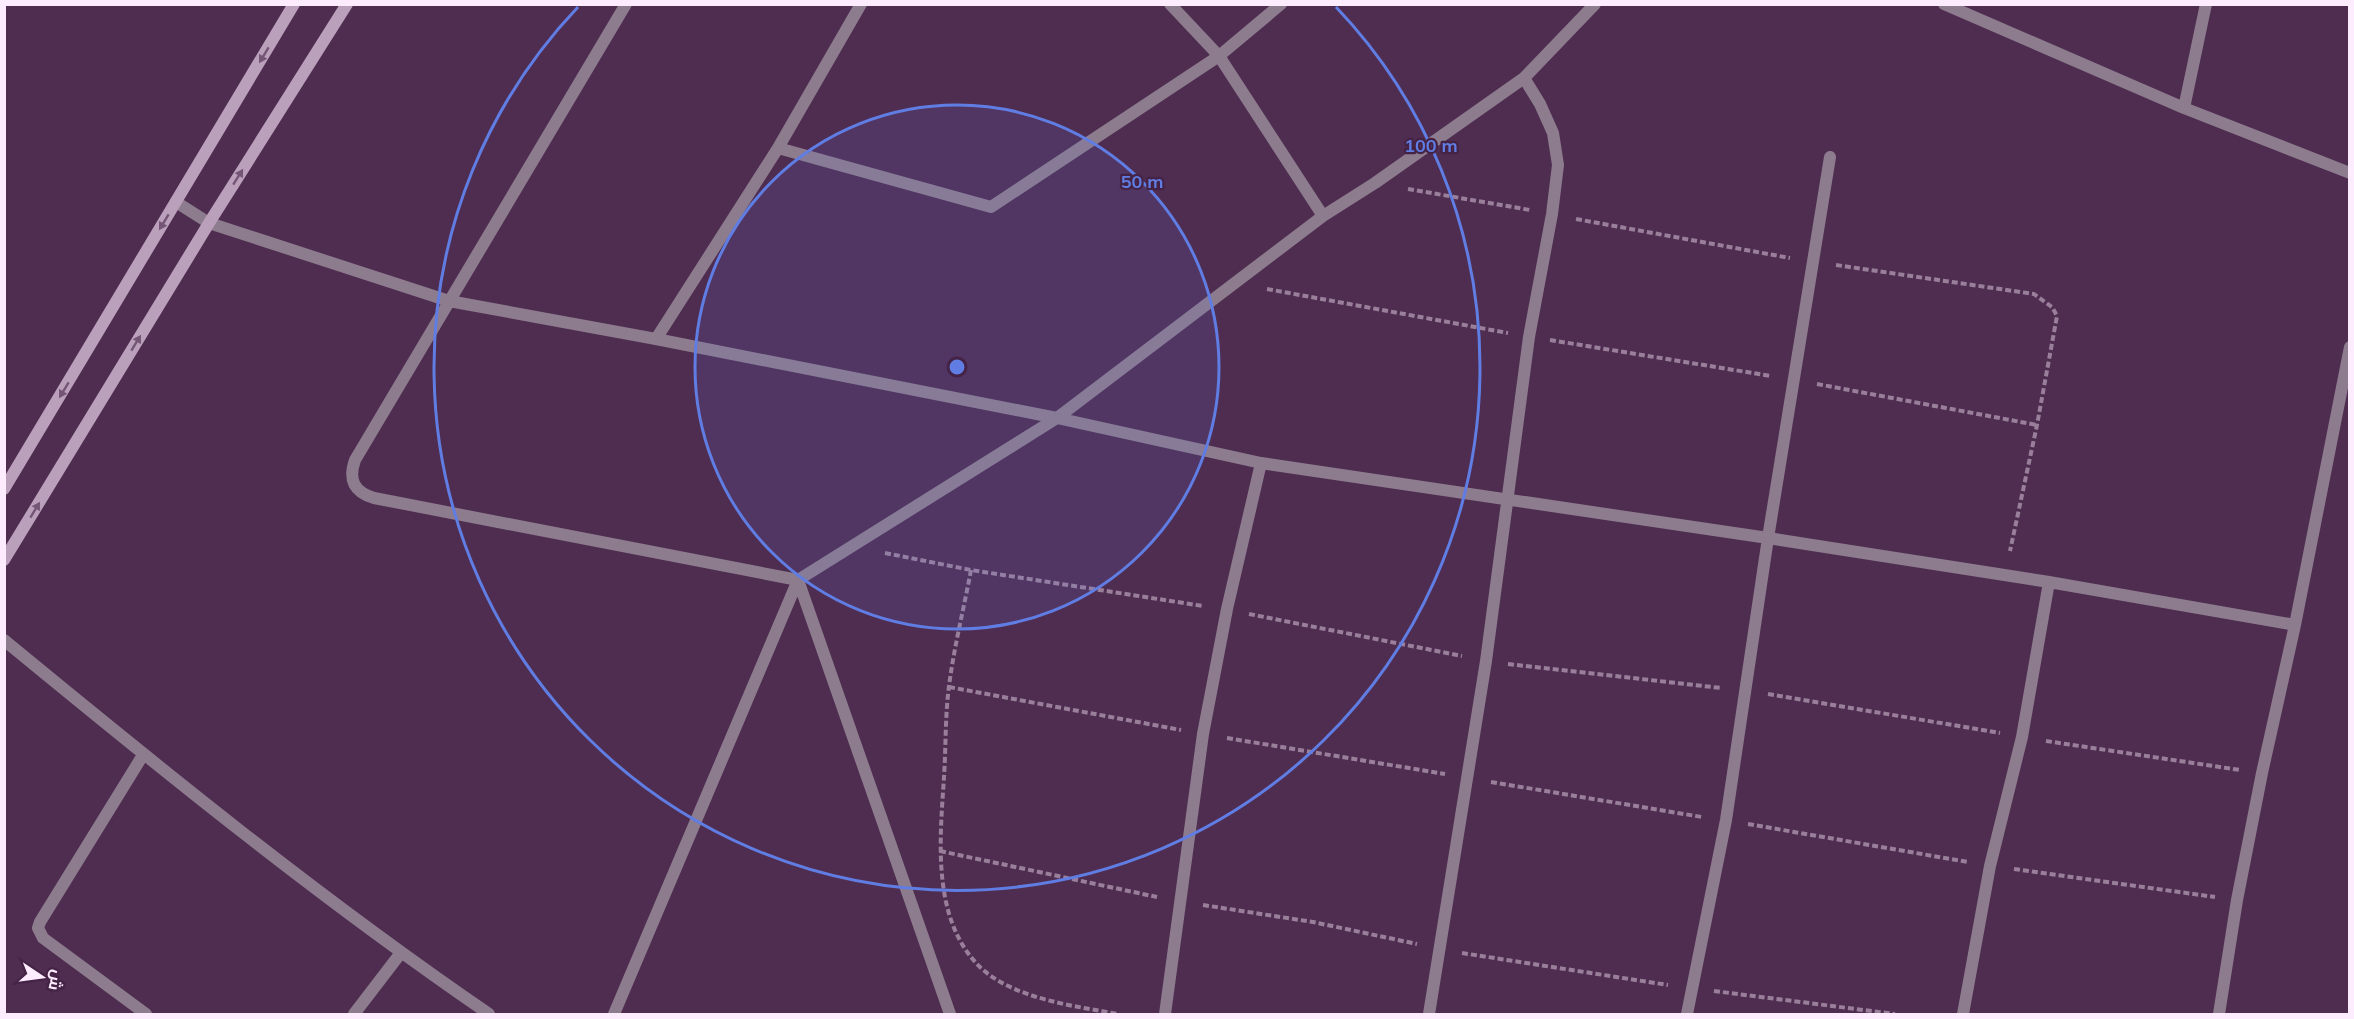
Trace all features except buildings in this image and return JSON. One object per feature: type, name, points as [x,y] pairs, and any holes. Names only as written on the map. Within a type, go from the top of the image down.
[{"type":"street","points":[[4,489],[294,4]]},
{"type":"street","points":[[4,560],[209,223],[347,4]]},
{"type":"street","points":[[626,4],[355,460],[351,472],[353,485],[362,494],[798,580]]},
{"type":"street","points":[[656,339],[778,147],[861,4]]},
{"type":"street","points":[[1170,4],[1219,56],[1323,216]]},
{"type":"street","points":[[778,147],[991,207],[1219,56],[1281,4]]},
{"type":"street","points":[[614,1014],[798,580],[1057,418],[1323,216],[1375,183],[1524,78],[1595,4]]},
{"type":"street","points":[[1944,4],[2184,108],[2349,173]]},
{"type":"street","points":[[2184,108],[2206,4]]},
{"type":"street","points":[[1430,1014],[1486,661],[1529,337],[1558,165],[1553,133],[1540,104],[1524,78]]},
{"type":"street","points":[[1687,1014],[1726,820],[1768,538],[1796,380],[1830,157]]},
{"type":"street","points":[[176,202],[209,223],[449,301],[656,339],[1057,418],[1261,463],[2049,582],[2295,625]]},
{"type":"street","points":[[2218,1014],[2236,900],[2295,625],[2349,347]]},
{"type":"street","points":[[1165,1014],[1203,734],[1227,609],[1261,463]]},
{"type":"street","points":[[798,580],[950,1014]]},
{"type":"street","points":[[1963,1014],[1990,866],[2022,737],[2049,582]]},
{"type":"street","points":[[4,640],[143,754],[400,954],[489,1014]]},
{"type":"street","points":[[143,754],[38,928],[44,938],[146,1014]]},
{"type":"street","points":[[354,1014],[400,954]]},
{"type":"path","points":[[1236,284],[1529,337],[1796,380],[2037,425]]},
{"type":"path","points":[[853,547],[971,570],[1227,609],[1486,661],[1746,691],[2022,737],[2262,773]]},
{"type":"path","points":[[971,570],[949,687],[940,851],[944,887],[952,923],[963,947],[982,969],[1019,990],[1042,999],[1118,1014]]},
{"type":"path","points":[[949,687],[1203,734],[1990,866],[2236,900]]}]
